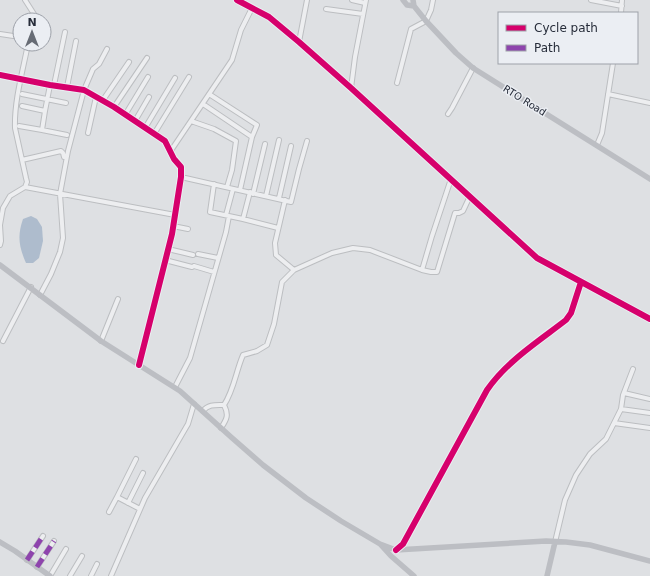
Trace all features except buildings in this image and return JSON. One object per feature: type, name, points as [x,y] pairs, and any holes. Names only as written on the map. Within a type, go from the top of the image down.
[{"type":"street","points":[[25,0],[33,12]]},
{"type":"street","points":[[237,0],[269,17],[299,42],[537,258],[650,319]]},
{"type":"street","points":[[299,42],[307,0]]},
{"type":"street","points":[[351,88],[366,1],[352,0]]},
{"type":"street","name":"RTO Road","points":[[403,0],[407,4],[413,3],[426,21],[456,53],[474,68],[650,179]]},
{"type":"street","points":[[397,83],[411,29],[426,21],[431,10],[432,0]]},
{"type":"street","points":[[591,0],[622,6]]},
{"type":"street","points":[[621,12],[622,0]]},
{"type":"street","points":[[170,152],[232,60],[241,30],[252,8]]},
{"type":"street","points":[[326,9],[363,14]]},
{"type":"street","points":[[42,130],[47,99],[65,32]]},
{"type":"street","points":[[0,34],[12,36]]},
{"type":"street","points":[[67,88],[76,41]]},
{"type":"street","points":[[40,295],[60,252],[63,238],[60,194],[84,90],[93,69],[99,64],[107,49]]},
{"type":"street","points":[[0,245],[0,225],[3,208],[10,196],[24,187],[27,182],[14,128],[16,103],[26,52]]},
{"type":"street","points":[[114,107],[147,58]]},
{"type":"street","points":[[103,100],[129,62]]},
{"type":"street","points":[[597,146],[602,133],[613,64]]},
{"type":"street","points":[[448,114],[474,68]]},
{"type":"street","points":[[0,75],[84,90],[103,100],[165,141],[174,159],[181,166],[181,177],[175,215],[166,260],[139,365]]},
{"type":"street","points":[[125,115],[148,77]]},
{"type":"street","points":[[154,134],[188,77]]},
{"type":"street","points":[[145,128],[175,78]]},
{"type":"street","points":[[22,94],[66,103]]},
{"type":"street","points":[[209,94],[257,125],[252,137],[240,190]]},
{"type":"street","points":[[608,94],[650,103]]},
{"type":"street","points":[[88,134],[96,97]]},
{"type":"street","points":[[135,121],[149,97]]},
{"type":"street","points":[[203,104],[252,137]]},
{"type":"street","points":[[22,106],[45,111]]},
{"type":"street","points":[[191,121],[214,129],[236,141],[232,170],[227,187]]},
{"type":"street","points":[[19,126],[67,135]]},
{"type":"street","points":[[266,196],[279,140]]},
{"type":"street","points":[[181,177],[280,198],[292,202],[299,169],[307,142]]},
{"type":"street","points":[[243,219],[252,193],[265,144]]},
{"type":"street","points":[[280,198],[291,146]]},
{"type":"street","points":[[22,160],[61,151],[64,153],[64,157]]},
{"type":"street","points":[[422,270],[451,179]]},
{"type":"street","points":[[214,184],[210,212],[278,228]]},
{"type":"street","points":[[24,187],[175,215]]},
{"type":"street","points":[[175,387],[190,358],[226,232],[227,216],[233,188]]},
{"type":"street","points":[[224,405],[229,397],[238,365],[243,355],[257,351],[267,344],[274,324],[282,282],[294,270],[332,253],[353,248],[370,250],[422,270],[436,272],[455,213],[463,211],[470,196]]},
{"type":"street","points":[[285,200],[275,243],[276,255],[294,270]]},
{"type":"street","points":[[173,226],[188,229]]},
{"type":"street","points":[[168,249],[218,258]]},
{"type":"street","points":[[166,260],[214,272]]},
{"type":"street","points":[[0,265],[101,341],[175,387],[263,465],[306,498],[380,544],[396,550],[546,541],[590,545],[650,561]]},
{"type":"street","points":[[396,550],[403,544],[431,490],[487,390],[494,380],[518,358],[566,320],[571,313],[581,282]]},
{"type":"street","points":[[3,341],[31,287]]},
{"type":"street","points":[[101,341],[118,299]]},
{"type":"street","points":[[547,576],[565,500],[576,475],[590,454],[606,438],[622,408],[624,393],[633,369]]},
{"type":"street","points":[[624,393],[650,399]]},
{"type":"street","points":[[111,576],[145,498],[188,424],[194,404]]},
{"type":"street","points":[[203,411],[213,405],[224,405]]},
{"type":"street","points":[[221,428],[226,420],[227,411],[224,405]]},
{"type":"street","points":[[622,408],[650,413]]},
{"type":"street","points":[[614,423],[650,428]]},
{"type":"street","points":[[109,512],[136,459]]},
{"type":"street","points":[[128,502],[143,473]]},
{"type":"street","points":[[117,497],[140,509]]},
{"type":"street","points":[[27,560],[43,536]]},
{"type":"street","points":[[37,567],[54,541]]},
{"type":"street","points":[[0,542],[50,576],[66,549]]},
{"type":"street","points":[[380,544],[414,576]]},
{"type":"street","points":[[70,576],[82,556]]},
{"type":"street","points":[[91,576],[97,564]]},
{"type":"water","points":[[31,216],[37,219],[42,227],[43,241],[39,258],[33,263],[26,263],[20,247],[19,236],[23,219]]},
{"type":"marked path","points":[[27,560],[43,536]]},
{"type":"marked path","points":[[37,567],[54,541]]},
{"type":"cycle path","points":[[237,0],[269,17],[299,42],[537,258],[650,319]]},
{"type":"cycle path","points":[[0,75],[84,90],[114,107],[165,141],[174,159],[181,167],[181,177],[172,234],[139,365]]},
{"type":"cycle path","points":[[396,550],[403,544],[487,390],[514,361],[566,320],[571,313],[581,282]]}]
